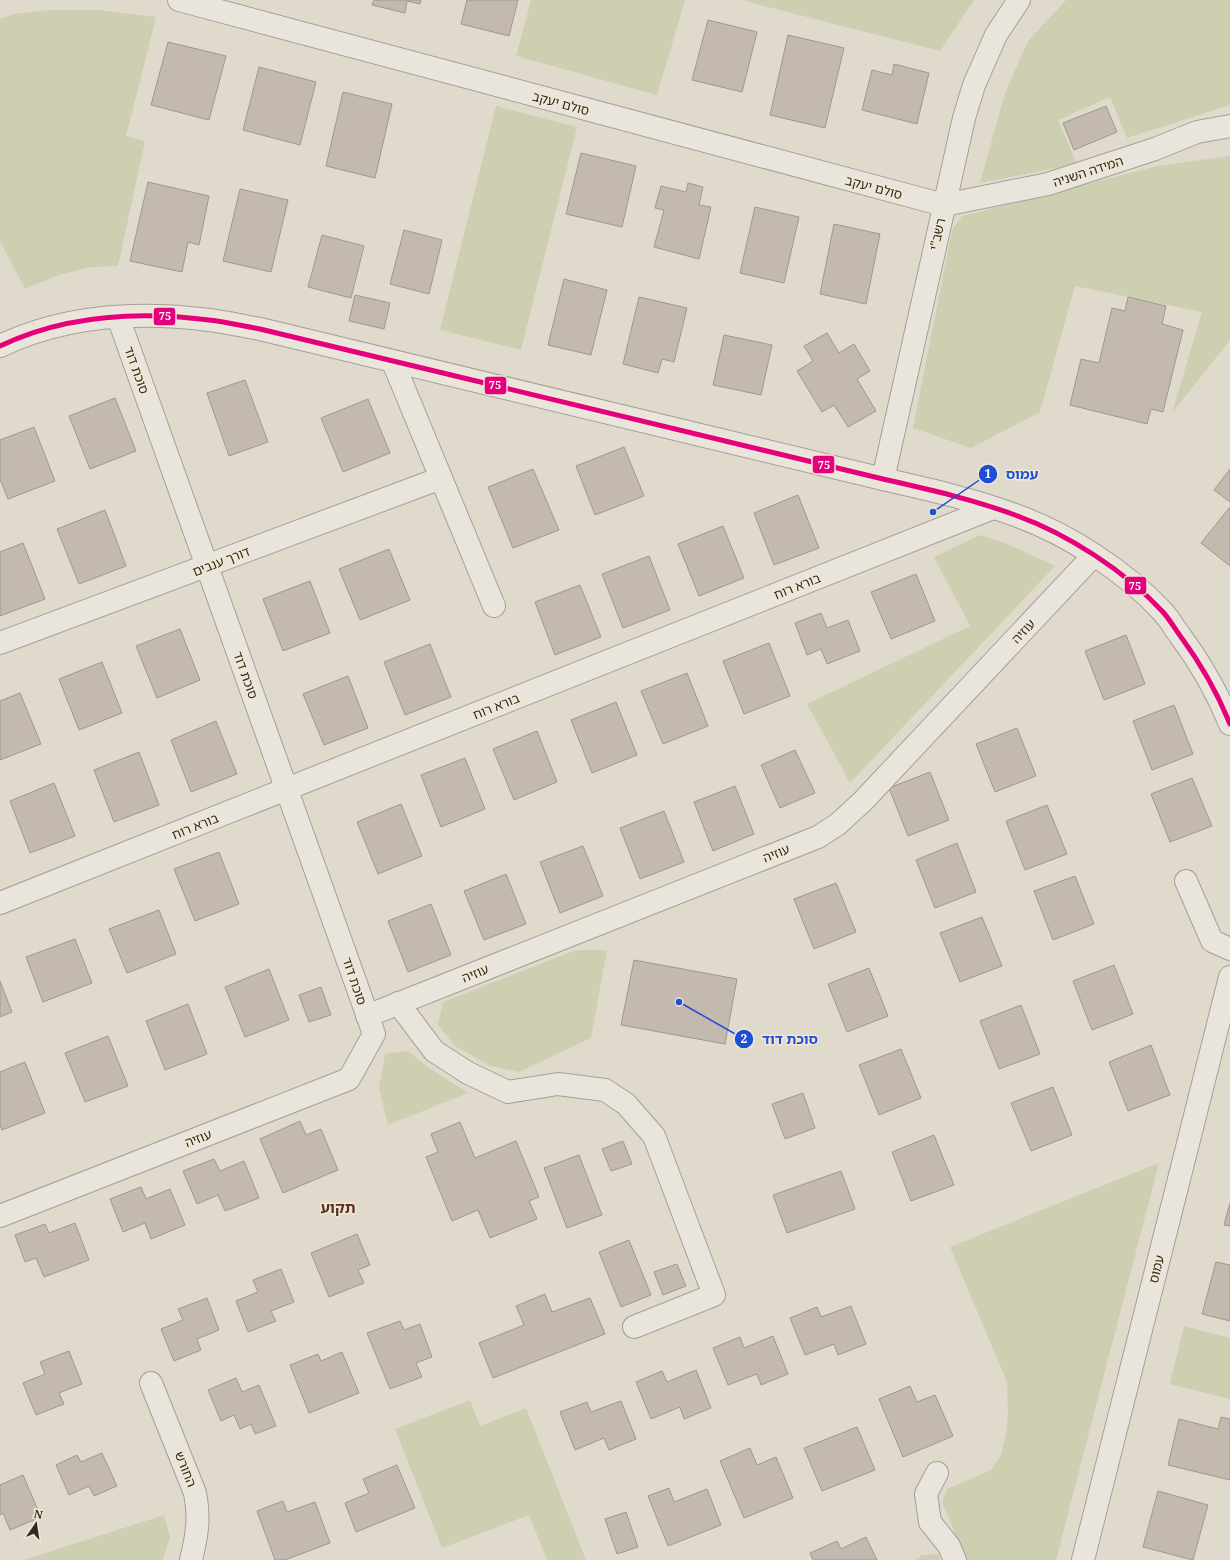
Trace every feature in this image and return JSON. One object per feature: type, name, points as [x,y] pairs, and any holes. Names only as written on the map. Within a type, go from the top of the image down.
[{"type":"street","name":"סולם יעקב","points":[[179,0],[944,206]]},
{"type":"street","name":"רשב\"י","points":[[883,478],[964,118],[974,85],[996,35],[1019,0]]},
{"type":"street","name":"המידה השניה","points":[[944,206],[1048,184],[1155,149],[1196,132],[1230,126]]},
{"type":"street","points":[[0,346],[51,327],[102,317],[155,316],[209,320],[260,329],[883,478],[927,489],[1015,515],[1055,533],[1094,555],[1130,581],[1164,613],[1200,664],[1219,698],[1230,724]]},
{"type":"street","name":"סוכת דוד","points":[[118,317],[370,1025]]},
{"type":"street","points":[[393,362],[494,606]]},
{"type":"street","name":"דורך ענבים","points":[[0,643],[441,478]]},
{"type":"street","name":"בורא רוח","points":[[0,904],[992,508]]},
{"type":"street","name":"עוזיה","points":[[0,1216],[349,1079],[370,1025],[398,1003],[818,837],[838,824],[863,801],[1094,555]]},
{"type":"street","points":[[1186,881],[1212,941],[1230,949]]},
{"type":"street","name":"עמוס","points":[[1083,1560],[1230,978]]},
{"type":"street","points":[[398,1003],[434,1051],[468,1074],[508,1092],[558,1084],[605,1090],[626,1104],[654,1136],[714,1295],[634,1326]]},
{"type":"street","name":"החורש","points":[[151,1383],[195,1493],[198,1511],[197,1534],[192,1560]]},
{"type":"street","points":[[937,1473],[926,1494],[930,1522],[948,1546],[955,1560]]},
{"type":"green space","points":[[531,0],[685,0],[657,95],[516,56]]},
{"type":"green space","points":[[741,0],[974,0],[940,51]]},
{"type":"green space","points":[[1066,0],[1230,0],[1230,105],[1127,138],[1110,97],[1058,120],[1077,164],[980,183],[1005,93],[1028,41]]},
{"type":"green space","points":[[50,10],[98,10],[156,17],[126,136],[145,141],[118,266],[91,267],[59,275],[25,289],[0,241],[0,19],[14,14]]},
{"type":"green space","points":[[496,106],[577,127],[521,350],[440,330]]},
{"type":"green space","points":[[1230,156],[1230,340],[1172,413],[1202,312],[1075,286],[1040,412],[971,448],[913,428],[952,230],[962,216],[1157,166]]},
{"type":"green space","points":[[980,535],[1005,543],[1055,566],[850,783],[807,704],[970,626],[934,557]]},
{"type":"green space","points":[[576,950],[607,950],[591,1038],[519,1072],[490,1066],[455,1046],[438,1025],[443,1002]]},
{"type":"green space","points":[[408,1051],[428,1067],[468,1093],[388,1125],[379,1088],[385,1054]]},
{"type":"green space","points":[[1159,1163],[1056,1560],[966,1560],[942,1502],[947,1489],[991,1470],[1001,1455],[1006,1434],[1008,1413],[1007,1382],[950,1247]]},
{"type":"green space","points":[[1184,1326],[1230,1338],[1230,1399],[1170,1384]]},
{"type":"green space","points":[[470,1400],[480,1426],[526,1408],[586,1560],[547,1560],[529,1515],[442,1548],[395,1429]]},
{"type":"green space","points":[[164,1515],[170,1537],[163,1560],[24,1560]]},
{"type":"green space","points":[[938,1554],[940,1560],[915,1560],[922,1555]]},
{"type":"building","points":[[374,0],[421,0],[420,4],[407,1],[405,13],[372,5]]},
{"type":"building","points":[[467,0],[518,0],[509,36],[461,24]]},
{"type":"building","points":[[708,20],[757,32],[742,92],[692,80]]},
{"type":"building","points":[[788,35],[844,48],[825,128],[770,115]]},
{"type":"building","points":[[168,42],[226,56],[209,120],[151,105]]},
{"type":"building","points":[[894,64],[929,73],[917,124],[862,110],[872,70],[892,75]]},
{"type":"building","points":[[259,67],[316,82],[300,145],[243,130]]},
{"type":"building","points":[[343,92],[392,104],[375,178],[326,166]]},
{"type":"building","points":[[1106,106],[1117,132],[1074,150],[1063,123]]},
{"type":"building","points":[[581,153],[636,166],[622,227],[566,214]]},
{"type":"building","points":[[148,182],[209,196],[199,245],[188,242],[182,272],[130,261]]},
{"type":"building","points":[[688,183],[703,187],[699,205],[711,207],[699,259],[654,247],[664,210],[655,208],[661,186],[686,192]]},
{"type":"building","points":[[240,189],[288,200],[271,272],[223,261]]},
{"type":"building","points":[[755,207],[799,217],[784,283],[740,273]]},
{"type":"building","points":[[834,224],[880,234],[866,304],[820,294]]},
{"type":"building","points":[[404,230],[442,240],[429,294],[390,284]]},
{"type":"building","points":[[322,235],[364,246],[351,298],[308,287]]},
{"type":"building","points":[[564,279],[607,290],[591,355],[548,345]]},
{"type":"building","points":[[355,295],[390,303],[384,329],[349,321]]},
{"type":"building","points":[[639,297],[687,308],[674,362],[662,359],[658,373],[623,364]]},
{"type":"building","points":[[1128,297],[1166,306],[1162,324],[1183,330],[1163,412],[1151,409],[1147,424],[1070,405],[1081,359],[1099,363],[1112,308],[1125,311]]},
{"type":"building","points":[[827,333],[839,353],[854,344],[870,371],[857,379],[876,411],[848,427],[834,405],[822,412],[797,371],[813,361],[804,346]]},
{"type":"building","points":[[724,335],[772,345],[761,395],[713,385]]},
{"type":"building","points":[[245,380],[268,442],[229,456],[207,393]]},
{"type":"building","points":[[115,398],[136,451],[90,469],[69,416]]},
{"type":"building","points":[[368,399],[390,453],[343,472],[321,418]]},
{"type":"building","points":[[34,427],[55,481],[8,499],[0,479],[0,440]]},
{"type":"building","points":[[624,447],[644,496],[595,515],[576,466]]},
{"type":"building","points":[[533,469],[559,530],[513,548],[488,487]]},
{"type":"building","points":[[1230,469],[1230,502],[1214,490]]},
{"type":"building","points":[[798,495],[819,548],[774,565],[754,513]]},
{"type":"building","points":[[1230,507],[1230,566],[1201,543]]},
{"type":"building","points":[[105,510],[126,566],[79,584],[57,529]]},
{"type":"building","points":[[723,526],[744,578],[699,596],[678,544]]},
{"type":"building","points":[[23,543],[45,599],[0,616],[0,552]]},
{"type":"building","points":[[389,549],[410,600],[360,620],[339,569]]},
{"type":"building","points":[[649,556],[670,610],[623,628],[602,574]]},
{"type":"building","points":[[916,574],[935,621],[891,639],[871,592]]},
{"type":"building","points":[[310,581],[330,633],[283,651],[263,599]]},
{"type":"building","points":[[580,585],[601,637],[555,655],[535,602]]},
{"type":"building","points":[[821,613],[827,628],[848,620],[860,651],[827,664],[821,649],[807,655],[795,623]]},
{"type":"building","points":[[180,629],[200,680],[157,698],[136,646]]},
{"type":"building","points":[[1126,635],[1145,684],[1104,700],[1085,651]]},
{"type":"building","points":[[769,643],[790,696],[744,714],[723,661]]},
{"type":"building","points":[[430,644],[451,697],[405,715],[384,662]]},
{"type":"building","points":[[102,662],[122,713],[79,730],[59,679]]},
{"type":"building","points":[[687,673],[708,726],[663,744],[641,691]]},
{"type":"building","points":[[348,676],[368,728],[324,745],[303,694]]},
{"type":"building","points":[[20,693],[41,744],[0,760],[0,701]]},
{"type":"building","points":[[616,702],[637,755],[592,773],[571,720]]},
{"type":"building","points":[[1174,705],[1193,754],[1152,770],[1133,721]]},
{"type":"building","points":[[216,721],[237,774],[191,792],[171,740]]},
{"type":"building","points":[[1017,728],[1036,776],[995,792],[976,744]]},
{"type":"building","points":[[537,731],[557,782],[514,800],[493,749]]},
{"type":"building","points":[[795,750],[815,793],[780,808],[761,765]]},
{"type":"building","points":[[139,752],[159,805],[114,822],[94,770]]},
{"type":"building","points":[[465,758],[485,809],[441,827],[421,775]]},
{"type":"building","points":[[930,772],[949,820],[908,836],[889,788]]},
{"type":"building","points":[[1192,778],[1212,826],[1170,842],[1151,794]]},
{"type":"building","points":[[54,783],[75,836],[30,853],[10,801]]},
{"type":"building","points":[[735,786],[754,834],[713,851],[694,802]]},
{"type":"building","points":[[401,804],[422,856],[378,874],[357,822]]},
{"type":"building","points":[[1047,805],[1067,854],[1025,870],[1006,821]]},
{"type":"building","points":[[664,811],[684,862],[640,879],[620,828]]},
{"type":"building","points":[[957,843],[976,892],[935,908],[916,860]]},
{"type":"building","points":[[583,846],[603,896],[560,913],[540,862]]},
{"type":"building","points":[[219,852],[239,904],[195,921],[174,869]]},
{"type":"building","points":[[506,874],[526,924],[484,940],[464,891]]},
{"type":"building","points":[[1075,876],[1094,924],[1053,940],[1034,891]]},
{"type":"building","points":[[836,883],[856,932],[814,949],[794,899]]},
{"type":"building","points":[[431,904],[451,955],[408,972],[388,921]]},
{"type":"building","points":[[159,910],[176,954],[127,973],[109,929]]},
{"type":"building","points":[[982,917],[1002,966],[960,982],[940,933]]},
{"type":"building","points":[[75,939],[92,983],[43,1002],[26,957]]},
{"type":"building","points":[[634,960],[737,979],[725,1044],[621,1025]]},
{"type":"building","points":[[1114,965],[1133,1014],[1092,1030],[1073,981]]},
{"type":"building","points":[[869,968],[888,1016],[847,1032],[828,984]]},
{"type":"building","points":[[269,969],[289,1020],[245,1037],[225,987]]},
{"type":"building","points":[[0,981],[12,1012],[0,1017]]},
{"type":"building","points":[[321,987],[331,1015],[309,1022],[299,995]]},
{"type":"building","points":[[188,1004],[207,1054],[165,1070],[146,1021]]},
{"type":"building","points":[[1021,1005],[1040,1054],[999,1069],[980,1021]]},
{"type":"building","points":[[108,1036],[128,1086],[85,1102],[65,1053]]},
{"type":"building","points":[[1151,1045],[1170,1095],[1128,1111],[1109,1062]]},
{"type":"building","points":[[901,1049],[921,1098],[879,1115],[859,1065]]},
{"type":"building","points":[[25,1062],[45,1113],[2,1130],[0,1125],[0,1072]]},
{"type":"building","points":[[1053,1087],[1072,1135],[1031,1151],[1011,1103]]},
{"type":"building","points":[[803,1093],[815,1128],[785,1139],[772,1104]]},
{"type":"building","points":[[300,1121],[306,1135],[321,1129],[338,1170],[283,1193],[260,1139]]},
{"type":"building","points":[[460,1122],[475,1158],[516,1141],[539,1197],[529,1201],[537,1219],[490,1238],[478,1210],[452,1221],[426,1157],[438,1152],[431,1134]]},
{"type":"building","points":[[934,1135],[954,1185],[911,1201],[892,1152]]},
{"type":"building","points":[[623,1141],[632,1164],[611,1171],[602,1149]]},
{"type":"building","points":[[579,1155],[602,1215],[567,1228],[544,1168]]},
{"type":"building","points":[[214,1159],[220,1171],[244,1161],[259,1198],[225,1211],[218,1195],[197,1204],[183,1171]]},
{"type":"building","points":[[841,1171],[855,1209],[787,1233],[773,1195]]},
{"type":"building","points":[[141,1187],[146,1199],[170,1189],[185,1225],[151,1239],[145,1223],[123,1232],[110,1199]]},
{"type":"building","points":[[1230,1203],[1230,1226],[1224,1225]]},
{"type":"building","points":[[75,1223],[89,1260],[44,1277],[36,1258],[25,1262],[15,1235],[45,1224],[49,1233]]},
{"type":"building","points":[[357,1234],[370,1265],[358,1270],[364,1283],[329,1297],[311,1253]]},
{"type":"building","points":[[629,1240],[651,1295],[621,1307],[599,1252]]},
{"type":"building","points":[[1216,1262],[1230,1265],[1230,1321],[1202,1314]]},
{"type":"building","points":[[677,1264],[686,1286],[663,1295],[654,1272]]},
{"type":"building","points":[[281,1269],[294,1302],[271,1311],[276,1321],[248,1332],[236,1301],[258,1292],[253,1280]]},
{"type":"building","points":[[545,1294],[552,1312],[590,1298],[605,1334],[493,1378],[479,1343],[524,1325],[516,1306]]},
{"type":"building","points":[[207,1298],[219,1330],[197,1339],[201,1350],[174,1361],[161,1329],[183,1320],[178,1309]]},
{"type":"building","points":[[851,1306],[866,1344],[838,1355],[834,1344],[805,1355],[790,1318],[817,1307],[821,1317]]},
{"type":"building","points":[[400,1321],[404,1330],[420,1324],[432,1357],[416,1363],[422,1377],[390,1389],[367,1333]]},
{"type":"building","points":[[773,1336],[788,1374],[761,1385],[757,1374],[728,1385],[713,1348],[740,1337],[744,1348]]},
{"type":"building","points":[[69,1351],[82,1384],[59,1393],[64,1404],[36,1415],[23,1383],[45,1374],[40,1362]]},
{"type":"building","points":[[342,1352],[359,1393],[309,1413],[290,1365],[318,1354],[321,1361]]},
{"type":"building","points":[[696,1370],[711,1408],[684,1419],[680,1407],[651,1419],[636,1382],[662,1371],[667,1382]]},
{"type":"building","points":[[236,1378],[242,1392],[259,1385],[276,1426],[255,1434],[251,1424],[240,1429],[234,1415],[221,1421],[208,1390]]},
{"type":"building","points":[[910,1386],[917,1402],[935,1395],[953,1436],[903,1457],[879,1399]]},
{"type":"building","points":[[621,1401],[636,1439],[609,1450],[604,1438],[575,1450],[560,1412],[587,1402],[591,1412]]},
{"type":"building","points":[[1221,1417],[1230,1419],[1230,1480],[1168,1465],[1179,1419],[1218,1429]]},
{"type":"building","points":[[857,1427],[875,1470],[822,1491],[804,1448]]},
{"type":"building","points":[[750,1448],[757,1465],[776,1457],[793,1498],[744,1518],[720,1461]]},
{"type":"building","points":[[102,1453],[117,1486],[94,1496],[89,1486],[69,1495],[56,1465],[77,1455],[81,1462]]},
{"type":"building","points":[[397,1465],[415,1508],[356,1532],[345,1503],[369,1493],[363,1479]]},
{"type":"building","points":[[23,1475],[41,1517],[10,1530],[3,1513],[0,1515],[0,1485]]},
{"type":"building","points":[[669,1488],[674,1502],[707,1489],[721,1525],[668,1546],[648,1496]]},
{"type":"building","points":[[1158,1491],[1208,1505],[1193,1560],[1143,1547]]},
{"type":"building","points":[[283,1501],[287,1512],[315,1502],[330,1543],[285,1560],[275,1560],[257,1511]]},
{"type":"building","points":[[626,1512],[638,1547],[617,1554],[605,1519]]},
{"type":"building","points":[[866,1537],[877,1560],[813,1560],[810,1553],[837,1541],[841,1549]]},
{"type":"transit line","name":"75","points":[[0,346],[50,328],[103,318],[156,316],[183,317],[222,322],[260,329],[966,499],[1015,515],[1055,532],[1095,555],[1131,582],[1166,615],[1195,657],[1208,679],[1230,724]]},
{"type":"place","name":"עמוס","points":[[933,512]]},
{"type":"place","name":"סוכת דוד","points":[[679,1002]]},
{"type":"district","name":"תקוע","points":[[338,1208]]}]
